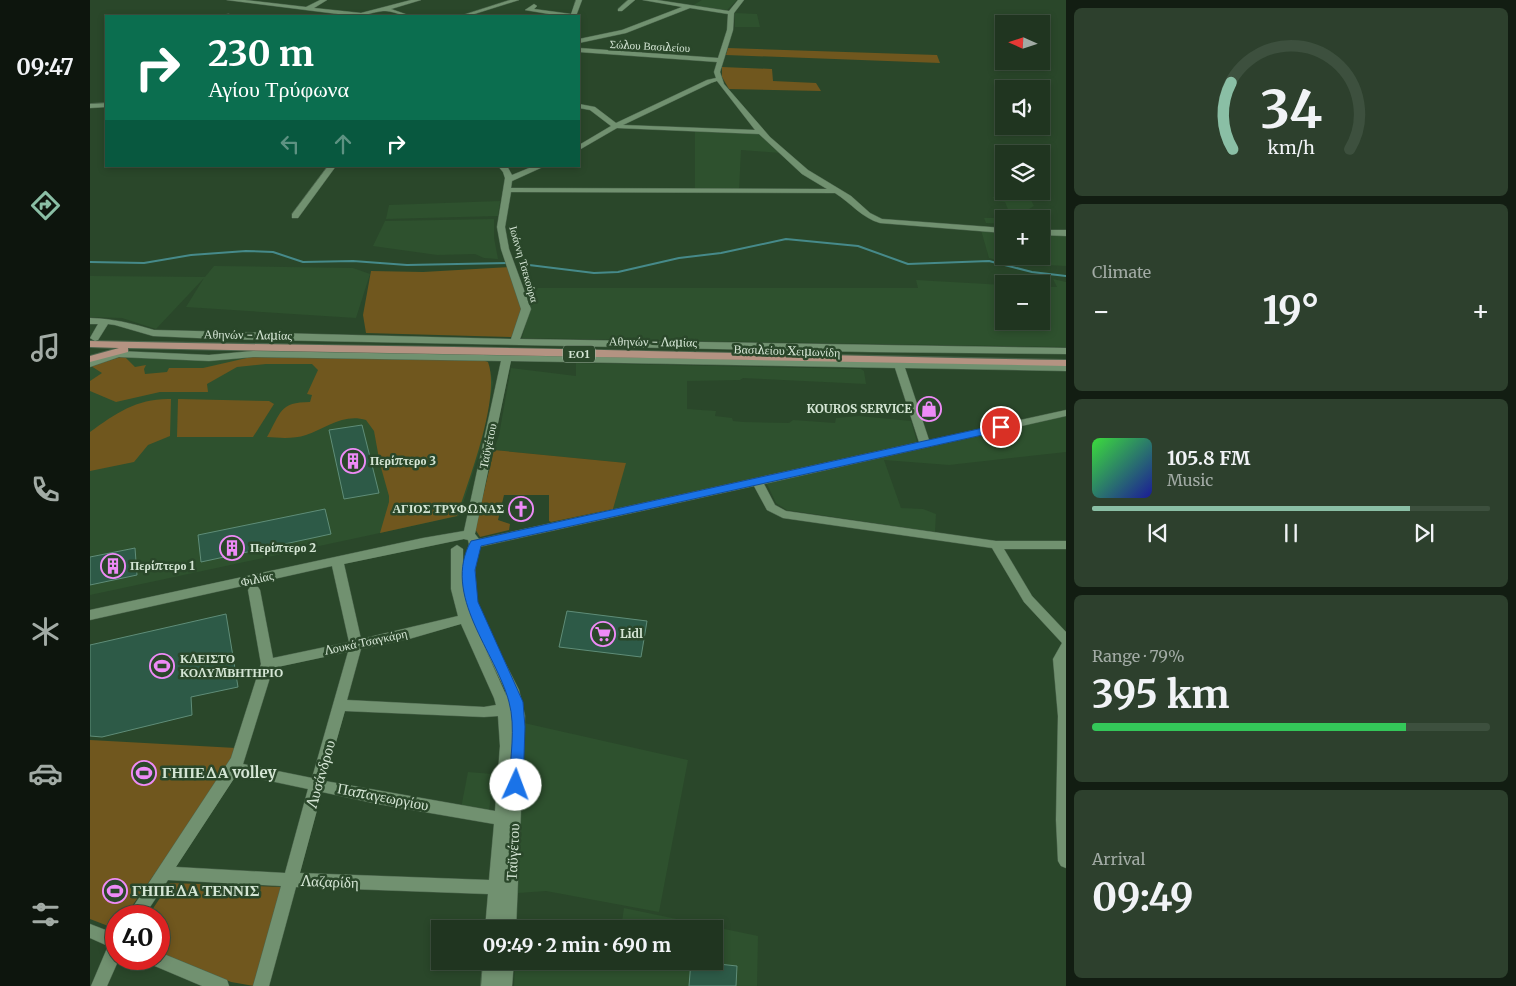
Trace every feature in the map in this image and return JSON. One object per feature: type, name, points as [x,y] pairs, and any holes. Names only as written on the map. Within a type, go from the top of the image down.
[{"type":"main road","name":"Αθηνών - Λαμίας","points":[[91,340],[160,346],[1066,363]]},
{"type":"main road","name":"Αθηνών - Λαμίας","points":[[91,340],[1066,356]]},
{"type":"main road","points":[[90,359],[110,352],[160,346]]},
{"type":"street","points":[[230,0],[352,15]]},
{"type":"street","points":[[307,9],[324,0]]},
{"type":"street","points":[[363,15],[418,0]]},
{"type":"street","points":[[471,15],[516,0]]},
{"type":"street","points":[[573,15],[579,0]]},
{"type":"street","points":[[622,0],[617,8],[632,0]]},
{"type":"street","points":[[646,0],[731,13]]},
{"type":"street","points":[[741,0],[731,13],[730,30],[720,60],[718,79],[760,132],[810,177],[837,191],[867,215],[880,221],[995,230]]},
{"type":"street","points":[[534,6],[528,10],[566,15]]},
{"type":"street","points":[[686,7],[693,14]]},
{"type":"street","points":[[616,34],[686,7]]},
{"type":"street","points":[[386,9],[402,15],[414,11]]},
{"type":"street","points":[[312,15],[318,10]]},
{"type":"street","points":[[583,33],[592,37]]},
{"type":"street","points":[[580,40],[616,34],[635,36]]},
{"type":"street","name":"Σώλου Βασιλείου","points":[[580,50],[720,60]]},
{"type":"street","points":[[580,147],[616,126],[709,81],[718,79]]},
{"type":"street","points":[[90,106],[105,105]]},
{"type":"street","points":[[580,106],[597,111],[616,126],[760,132]]},
{"type":"street","points":[[295,216],[331,167]]},
{"type":"street","points":[[503,167],[507,171],[508,180],[539,167]]},
{"type":"street","name":"Ιωάννη Τσεκούρα","points":[[508,180],[501,227],[505,249],[526,309],[515,340]]},
{"type":"street","points":[[506,190],[837,191]]},
{"type":"street","points":[[1050,232],[1066,233]]},
{"type":"street","points":[[91,340],[97,321],[149,332],[172,334],[870,349],[1066,351]]},
{"type":"street","name":"Βασιλείου Χειμωνίδη","points":[[90,364],[107,356],[126,354],[209,358],[253,354],[900,367],[1066,368]]},
{"type":"street","name":"Ταϋγέτου","points":[[494,920],[507,746],[504,710],[501,698],[464,619],[457,589],[464,543],[507,358]]},
{"type":"street","points":[[900,367],[925,444]]},
{"type":"street","points":[[464,543],[1066,414]]},
{"type":"street","points":[[757,481],[771,508],[783,514],[996,545],[1066,545]]},
{"type":"street","name":"Φιλίας","points":[[90,615],[423,542],[464,543]]},
{"type":"street","name":"Ταϋγέτου","points":[[464,543],[471,602],[476,617],[512,690],[518,716],[509,920]]},
{"type":"street","points":[[996,545],[1028,599],[1066,640]]},
{"type":"street","name":"Λυσάνδρου","points":[[261,986],[356,645],[337,561]]},
{"type":"street","points":[[142,905],[234,768],[268,664],[254,590]]},
{"type":"street","name":"Λουκά Τσαγκάρη","points":[[268,664],[464,619]]},
{"type":"street","points":[[1066,647],[1060,659],[1065,716],[1063,820],[1066,862]]},
{"type":"street","points":[[340,705],[484,712],[504,710]]},
{"type":"street","name":"Παπαγεωργίου","points":[[234,768],[502,819]]},
{"type":"street","name":"Λαζαρίδη","points":[[163,873],[496,888]]},
{"type":"street","points":[[90,931],[105,937]]},
{"type":"street","points":[[170,965],[221,986]]},
{"type":"street","points":[[99,986],[106,970]]},
{"type":"street","points":[[489,986],[490,970]]},
{"type":"street","points":[[504,986],[505,970]]},
{"type":"shaded area","points":[[702,0],[737,0],[727,10],[692,6]]},
{"type":"shaded area","points":[[735,13],[757,14],[760,27],[735,27]]},
{"type":"shaded area","points":[[728,48],[937,55],[940,63],[726,55]]},
{"type":"shaded area","points":[[722,67],[772,69],[773,81],[816,83],[821,91],[729,89],[722,77]]},
{"type":"shaded area","points":[[695,130],[758,133],[780,153],[741,150],[739,191],[695,191]]},
{"type":"shaded area","points":[[993,197],[995,197],[995,200],[1031,200],[1034,206],[1028,210],[1008,210],[1005,202],[995,201]]},
{"type":"shaded area","points":[[500,201],[498,216],[386,219],[389,205]]},
{"type":"shaded area","points":[[984,218],[995,218],[995,224],[986,223]]},
{"type":"shaded area","points":[[494,219],[494,238],[498,259],[484,258],[475,254],[437,255],[373,246],[385,221]]},
{"type":"shaded area","points":[[981,230],[995,231],[995,260],[989,258]]},
{"type":"shaded area","points":[[1050,233],[1066,234],[1066,266],[1046,265],[1050,265]]},
{"type":"shaded area","points":[[214,266],[353,268],[370,274],[356,318],[186,307],[204,278],[156,329],[122,318],[90,317],[90,276],[205,277]]},
{"type":"shaded area","points":[[511,267],[524,303],[512,337],[366,333],[363,315],[371,271],[423,272]]},
{"type":"shaded area","points":[[1053,279],[1066,282],[1066,347],[522,338],[530,308],[525,288],[918,288],[916,280],[995,284],[995,330],[1050,330],[1050,287],[1057,287]]},
{"type":"shaded area","points":[[117,355],[216,360],[250,357],[480,358],[488,362],[493,383],[481,447],[459,516],[90,595],[90,366]]},
{"type":"shaded area","points":[[124,356],[135,367],[146,365],[144,369],[145,374],[167,372],[169,368],[203,368],[251,357],[480,359],[488,362],[491,377],[487,416],[476,460],[457,516],[380,533],[389,496],[380,464],[374,431],[366,420],[350,418],[297,437],[267,437],[282,410],[292,404],[310,402],[312,395],[307,394],[318,370],[312,364],[266,364],[237,367],[207,384],[208,392],[160,392],[116,402],[90,391],[90,381],[102,373],[91,366]]},
{"type":"shaded area","points":[[576,363],[861,369],[864,371],[866,384],[743,378],[740,380],[687,381],[687,409],[716,411],[715,416],[732,418],[733,421],[743,422],[789,423],[793,420],[835,423],[836,418],[859,416],[911,421],[917,442],[613,509],[625,463],[494,450],[499,435],[511,368],[576,376]]},
{"type":"shaded area","points":[[171,399],[170,436],[148,445],[134,462],[90,471],[90,432],[128,408],[148,401]]},
{"type":"shaded area","points":[[178,399],[269,401],[274,404],[253,437],[177,437]]},
{"type":"shaded area","points":[[1066,416],[1066,452],[949,465],[884,460],[901,508],[923,509],[936,514],[935,532],[787,510],[776,503],[766,482]]},
{"type":"shaded area","points":[[494,450],[626,463],[613,509],[551,522],[549,521],[549,495],[504,495],[498,520],[510,524],[509,530],[480,537],[475,529]]},
{"type":"shaded area","points":[[524,723],[688,760],[659,912],[546,891],[518,893]]},
{"type":"shaded area","points":[[90,740],[236,748],[230,766],[133,905],[105,905],[105,925],[90,919]]},
{"type":"shaded area","points":[[468,772],[493,774],[489,812],[461,808]]},
{"type":"shaded area","points":[[170,883],[283,887],[254,986],[231,982],[170,957],[170,905],[155,905]]},
{"type":"shaded area","points":[[624,908],[681,920],[622,920]]},
{"type":"shaded area","points":[[723,929],[758,936],[757,986],[514,986],[515,970],[723,970]]},
{"type":"building","name":"Περίπτερο 3","points":[[362,425],[379,493],[344,499],[329,430]]},
{"type":"building","name":"ΑΓΙΟΣ ΤΡΥΦΩΝΑΣ","points":[[516,500],[529,500],[525,519],[512,518]]},
{"type":"building","name":"Περίπτερο 2","points":[[325,509],[331,534],[201,562],[198,535]]},
{"type":"building","name":"Περίπτερο 1","points":[[135,548],[137,575],[90,585],[90,557]]},
{"type":"building","name":"Lidl","points":[[567,611],[647,621],[641,657],[559,647]]},
{"type":"building","name":"ΚΛΕΙΣΤΟ ΚΟΛΥΜΒΗΤΗΡΙΟ","points":[[226,614],[238,687],[191,697],[192,715],[102,737],[90,736],[90,645]]},
{"type":"building","points":[[723,964],[737,966],[736,986],[689,986],[690,970],[723,970]]},
{"type":"waterway","points":[[521,264],[594,273],[618,272],[679,258],[721,253],[786,239],[858,246],[908,264],[989,261],[1032,272],[1066,276]]},
{"type":"waterway","points":[[90,262],[144,263],[191,255],[246,251],[273,252],[303,262],[353,261],[407,265],[508,263]]},
{"type":"place","name":"KOUROS SERVICE","points":[[929,409]]},
{"type":"place","name":"Περίπτερο 3","points":[[353,461]]},
{"type":"place","name":"ΑΓΙΟΣ ΤΡΥΦΩΝΑΣ","points":[[521,509]]},
{"type":"place","name":"Περίπτερο 2","points":[[232,548]]},
{"type":"place","name":"Περίπτερο 1","points":[[113,566]]},
{"type":"place","name":"Lidl","points":[[603,634]]},
{"type":"place","name":"ΚΛΕΙΣΤΟ ΚΟΛΥΜΒΗΤΗΡΙΟ","points":[[162,666]]},
{"type":"place","name":"ΓΗΠΕΔΑ volley","points":[[144,773]]},
{"type":"place","name":"ΓΗΠΕΔΑ ΤΕΝΝΙΣ","points":[[115,891]]},
{"type":"route","points":[[516,785],[518,727],[516,702],[506,677],[476,617],[471,602],[468,580],[475,544],[1001,427]]}]
